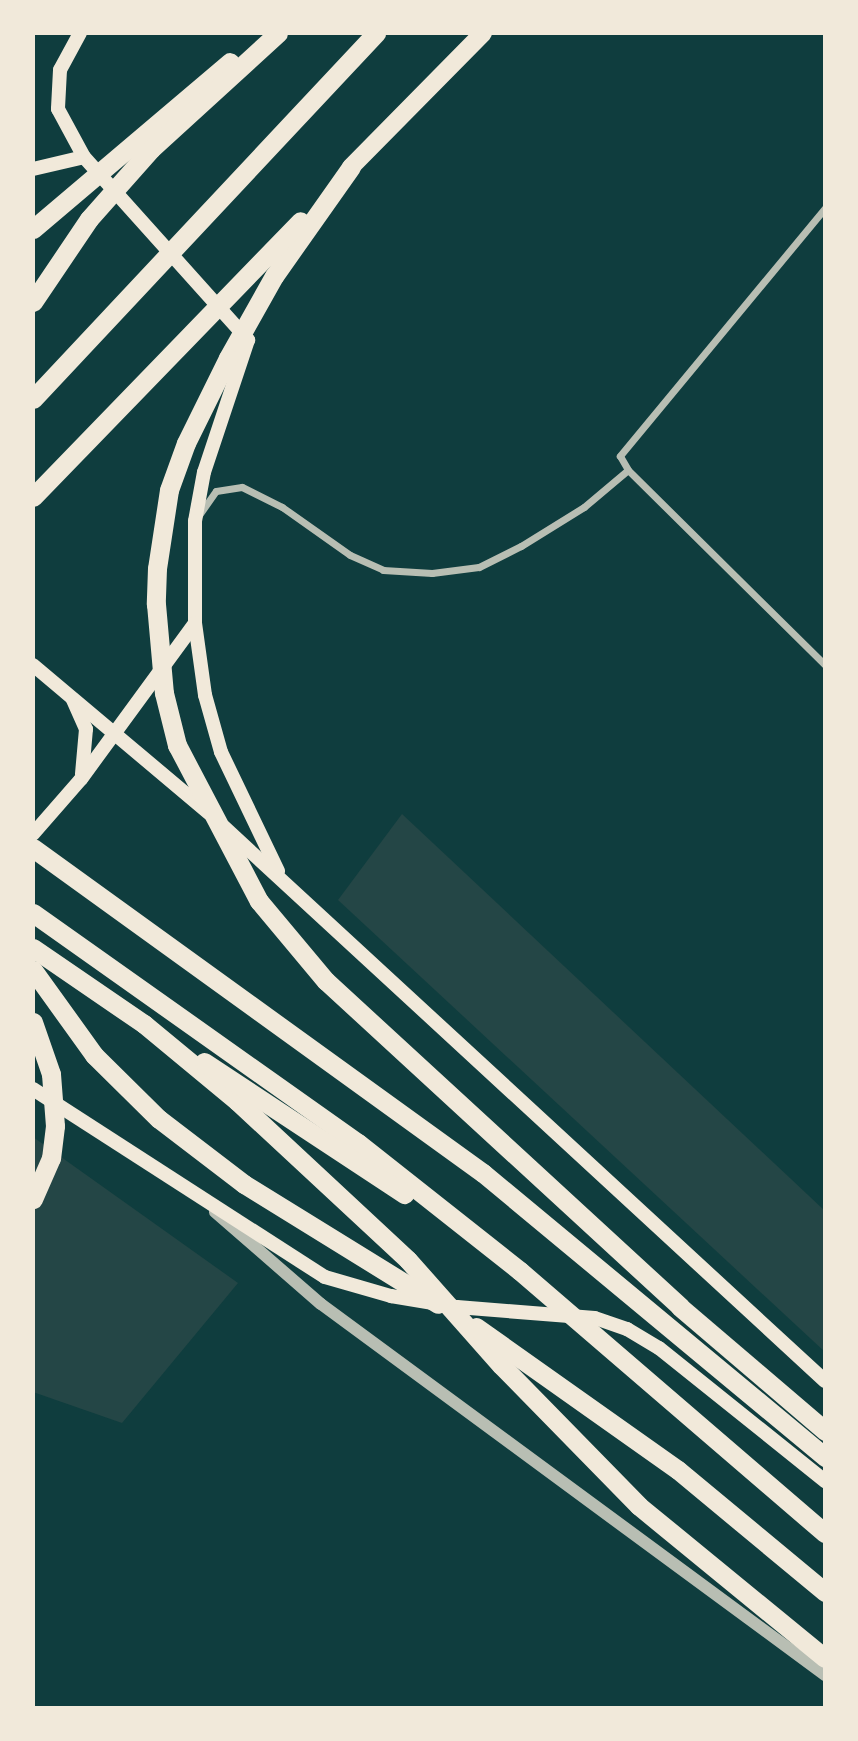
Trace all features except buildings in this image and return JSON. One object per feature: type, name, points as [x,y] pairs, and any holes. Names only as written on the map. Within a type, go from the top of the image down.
[{"type":"highway","points":[[33,229],[265,33]]},
{"type":"highway","points":[[33,302],[89,219],[151,149],[278,33]]},
{"type":"highway","points":[[33,399],[376,33]]},
{"type":"highway","points":[[33,497],[351,167]]},
{"type":"highway","points":[[351,167],[306,227],[247,323],[191,431],[169,490],[160,535],[156,604],[164,693],[177,745],[259,901],[326,981],[680,1307],[825,1431]]},
{"type":"highway","points":[[33,510],[63,467]]},
{"type":"highway","points":[[33,848],[483,1173],[825,1457]]},
{"type":"highway","points":[[33,913],[358,1143],[520,1271],[825,1532]]},
{"type":"highway","points":[[33,948],[520,1271]]},
{"type":"highway","points":[[33,970],[94,1055],[196,1149],[244,1184],[542,1369],[678,1470],[825,1592]]},
{"type":"highway","points":[[33,1022],[51,1074],[55,1126],[51,1158],[33,1199]]},
{"type":"highway","points":[[144,1024],[237,1101],[408,1260],[501,1365],[639,1506],[825,1658]]},
{"type":"main road","points":[[80,33],[60,70],[58,109],[84,157],[248,340],[204,472],[195,521],[195,623],[205,695],[221,752],[281,878]]},
{"type":"main road","points":[[351,167],[483,33]]},
{"type":"main road","points":[[33,169],[84,157]]},
{"type":"main road","points":[[33,834],[81,779],[195,623]]},
{"type":"main road","points":[[33,664],[116,731],[281,878],[825,1381]]},
{"type":"main road","points":[[70,694],[86,729],[81,779]]},
{"type":"main road","points":[[33,1089],[305,1268],[345,1284],[457,1307],[595,1318],[627,1329],[659,1348],[825,1481]]},
{"type":"street","points":[[825,208],[639,429],[620,456],[628,470],[825,665]]},
{"type":"street","points":[[195,521],[216,491],[242,487],[282,507],[350,555],[383,570],[444,571],[480,567],[521,546],[584,507],[628,470]]},
{"type":"street","points":[[199,1198],[321,1304],[825,1675]]},
{"type":"shaded area","points":[[402,814],[825,1211],[825,1352],[338,900]]},
{"type":"shaded area","points":[[33,1137],[238,1283],[122,1423],[33,1392]]}]
